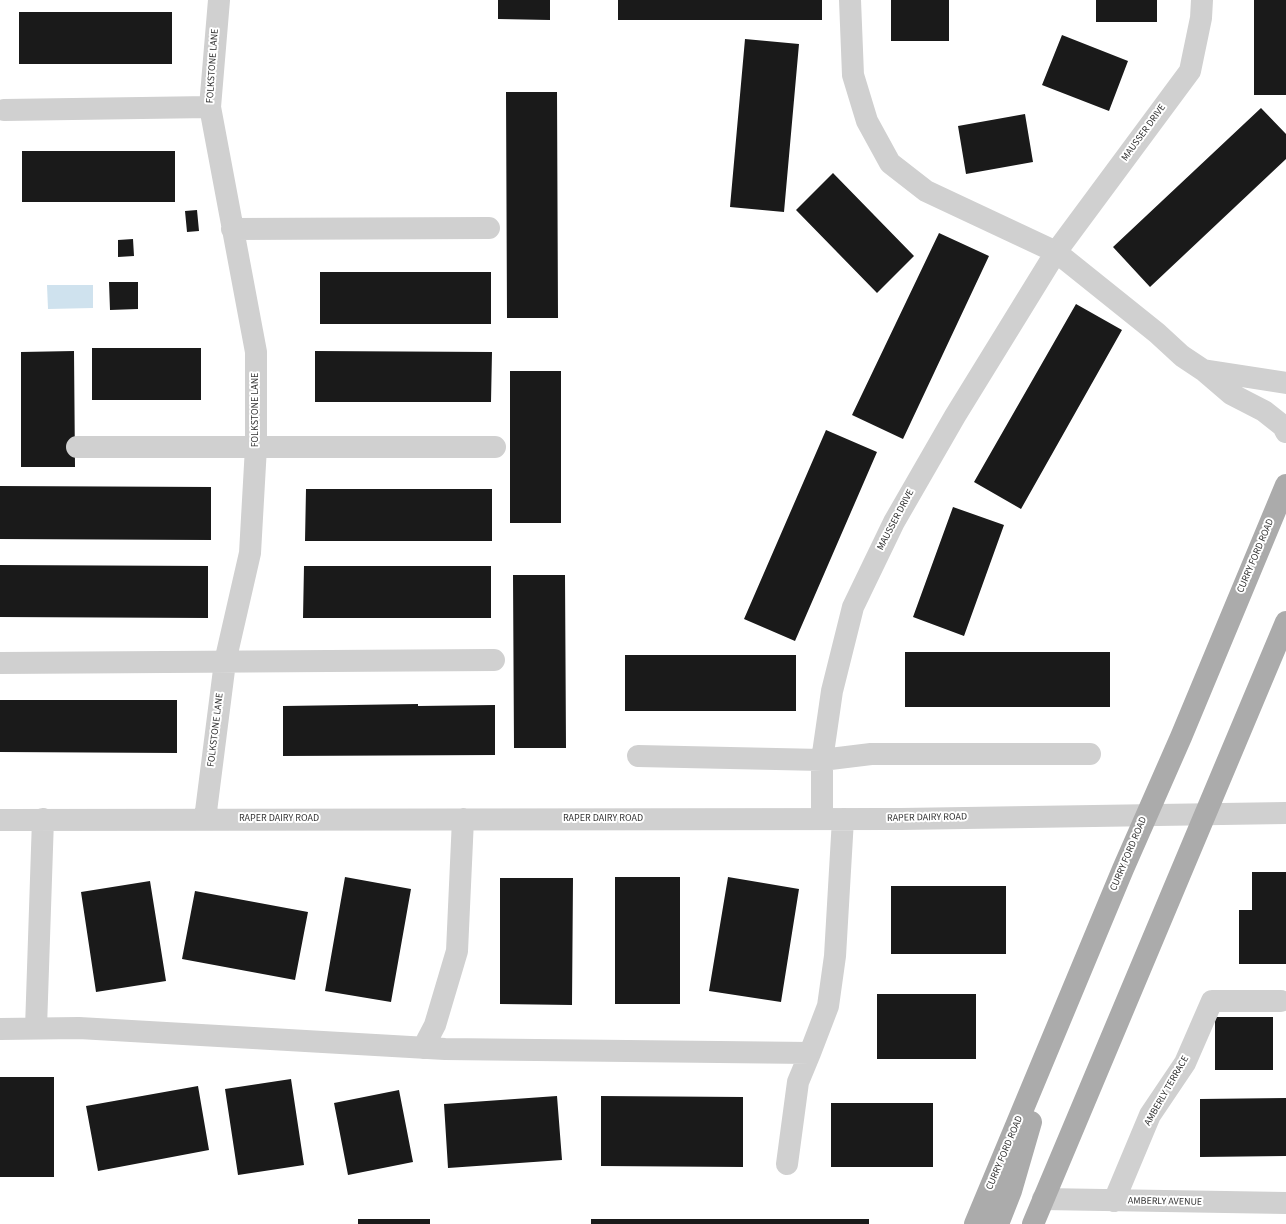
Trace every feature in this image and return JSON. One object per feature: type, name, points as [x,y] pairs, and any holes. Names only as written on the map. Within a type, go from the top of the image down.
[{"type":"main road","name":"CURRY FORD ROAD","points":[[976,1224],[1146,815],[1187,723],[1286,485]]},
{"type":"main road","points":[[1033,1224],[1286,622]]},
{"type":"main road","points":[[998,1224],[1011,1191],[1061,1019]]},
{"type":"street","name":"FOLKSTONE LANE","points":[[205,820],[225,662],[250,553],[256,447],[256,352],[210,107],[219,0]]},
{"type":"street","points":[[850,0],[853,75],[867,121],[890,163],[926,191],[1056,252],[1157,333],[1182,356],[1203,370],[1231,394],[1264,411],[1283,426],[1286,432]]},
{"type":"street","name":"MAUSSER DRIVE","points":[[787,1164],[798,1082],[828,1006],[835,956],[832,819],[822,760],[832,691],[853,607],[894,522],[955,416],[1056,252],[1190,71],[1201,18],[1202,0]]},
{"type":"street","points":[[4,110],[210,107]]},
{"type":"street","points":[[232,229],[489,228]]},
{"type":"street","points":[[1203,370],[1286,383]]},
{"type":"street","points":[[77,447],[495,447]]},
{"type":"street","points":[[0,663],[494,660]]},
{"type":"street","points":[[638,756],[822,760],[871,754],[1090,754]]},
{"type":"street","name":"RAPER DAIRY ROAD","points":[[0,820],[832,819],[1286,813]]},
{"type":"street","points":[[423,1048],[435,1025],[457,951],[463,819]]},
{"type":"street","points":[[36,1028],[43,820]]},
{"type":"street","name":"AMBERLY TERRACE","points":[[1114,1201],[1150,1115],[1185,1063],[1212,1001],[1281,1002]]},
{"type":"street","points":[[0,1029],[80,1028],[423,1048],[810,1053]]},
{"type":"street","name":"AMBERLY AVENUE","points":[[1043,1199],[1286,1203]]},
{"type":"water","points":[[47,285],[93,285],[93,308],[48,309]]},
{"type":"building","points":[[498,0],[550,0],[550,20],[498,19]]},
{"type":"building","points":[[618,0],[822,0],[822,20],[618,20]]},
{"type":"building","points":[[891,0],[949,0],[949,41],[891,41]]},
{"type":"building","points":[[1096,0],[1157,0],[1157,22],[1096,22]]},
{"type":"building","points":[[1254,0],[1286,0],[1286,95],[1254,95]]},
{"type":"building","points":[[19,12],[172,12],[172,64],[19,64]]},
{"type":"building","points":[[1062,35],[1128,61],[1109,111],[1042,85]]},
{"type":"building","points":[[745,39],[799,44],[784,212],[730,207]]},
{"type":"building","points":[[506,92],[557,92],[558,318],[507,318]]},
{"type":"building","points":[[1261,108],[1286,134],[1286,159],[1150,287],[1113,247]]},
{"type":"building","points":[[1025,114],[1033,162],[966,174],[958,126]]},
{"type":"building","points":[[22,151],[175,151],[175,202],[22,202]]},
{"type":"building","points":[[833,173],[914,256],[877,293],[796,210]]},
{"type":"building","points":[[197,210],[199,231],[187,232],[185,211]]},
{"type":"building","points":[[939,233],[989,256],[903,439],[852,415]]},
{"type":"building","points":[[133,239],[134,256],[118,257],[118,240]]},
{"type":"building","points":[[320,272],[491,272],[491,324],[320,324]]},
{"type":"building","points":[[109,282],[138,282],[138,309],[110,310]]},
{"type":"building","points":[[1076,304],[1122,330],[1021,509],[974,482]]},
{"type":"building","points":[[92,348],[201,348],[201,400],[92,400]]},
{"type":"building","points":[[74,351],[75,467],[21,467],[21,352]]},
{"type":"building","points":[[315,351],[492,352],[491,402],[315,402]]},
{"type":"building","points":[[510,371],[561,371],[561,523],[510,523]]},
{"type":"building","points":[[826,430],[877,452],[795,641],[744,619]]},
{"type":"building","points":[[0,486],[211,487],[211,540],[0,539]]},
{"type":"building","points":[[306,489],[492,489],[492,541],[305,541]]},
{"type":"building","points":[[953,507],[1004,525],[964,636],[913,617]]},
{"type":"building","points":[[0,565],[208,566],[208,618],[0,617]]},
{"type":"building","points":[[304,566],[491,566],[491,618],[303,618]]},
{"type":"building","points":[[513,575],[565,575],[566,748],[514,748]]},
{"type":"building","points":[[905,652],[1110,652],[1110,707],[905,707]]},
{"type":"building","points":[[625,655],[796,655],[796,711],[625,711]]},
{"type":"building","points":[[0,700],[177,700],[177,753],[0,752]]},
{"type":"building","points":[[418,704],[418,706],[495,705],[495,755],[283,756],[283,706]]},
{"type":"building","points":[[1252,872],[1286,872],[1286,964],[1239,964],[1239,910],[1252,910]]},
{"type":"building","points":[[345,877],[411,889],[391,1002],[325,991]]},
{"type":"building","points":[[615,877],[680,877],[680,1004],[615,1004]]},
{"type":"building","points":[[728,877],[799,889],[781,1002],[709,991]]},
{"type":"building","points":[[500,878],[573,878],[572,1005],[500,1004]]},
{"type":"building","points":[[150,881],[166,981],[96,992],[81,892]]},
{"type":"building","points":[[891,886],[1006,886],[1006,954],[891,954]]},
{"type":"building","points":[[195,891],[308,912],[295,980],[182,959]]},
{"type":"building","points":[[877,994],[976,994],[976,1059],[877,1059]]},
{"type":"building","points":[[1215,1017],[1273,1017],[1273,1070],[1215,1070]]},
{"type":"building","points":[[0,1077],[54,1077],[54,1177],[0,1177]]},
{"type":"building","points":[[291,1079],[304,1165],[238,1175],[225,1089]]},
{"type":"building","points":[[198,1086],[209,1150],[98,1171],[86,1106]]},
{"type":"building","points":[[399,1090],[413,1162],[348,1175],[334,1103]]},
{"type":"building","points":[[557,1096],[562,1160],[448,1168],[444,1104]]},
{"type":"building","points":[[601,1096],[743,1097],[743,1167],[601,1166]]},
{"type":"building","points":[[1286,1098],[1286,1156],[1200,1157],[1200,1099]]},
{"type":"building","points":[[831,1103],[933,1103],[933,1167],[831,1167]]},
{"type":"building","points":[[358,1219],[430,1219],[430,1224],[358,1224]]},
{"type":"building","points":[[591,1219],[869,1219],[869,1224],[591,1224]]}]
